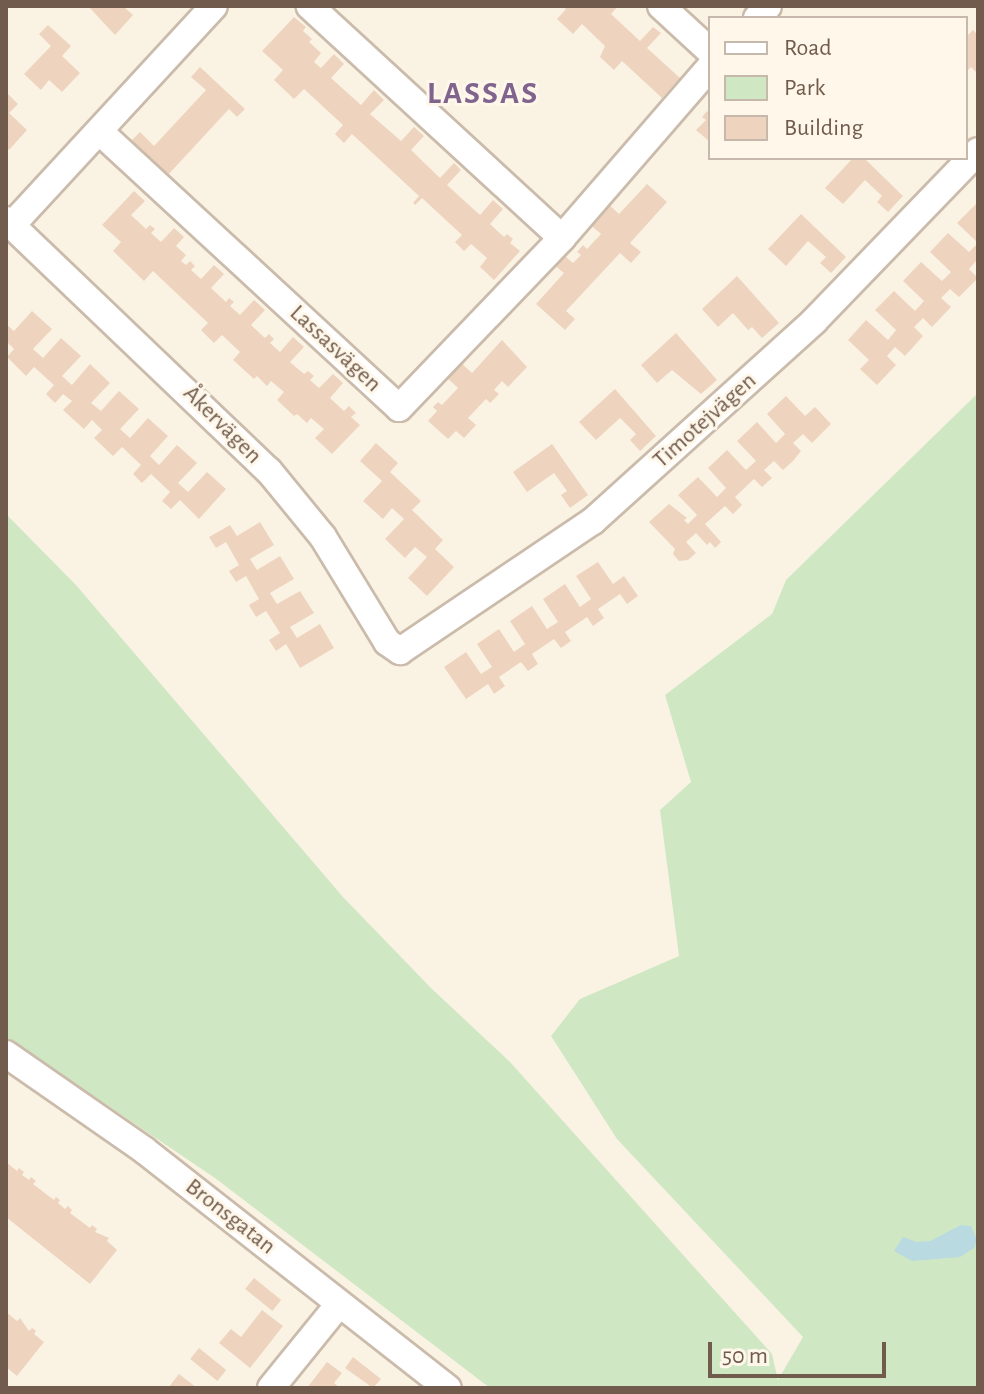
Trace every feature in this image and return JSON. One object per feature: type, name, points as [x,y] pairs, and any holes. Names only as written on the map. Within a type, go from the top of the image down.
[{"type":"street","points":[[8,223],[99,131],[214,6]]},
{"type":"street","points":[[310,6],[562,238]]},
{"type":"street","points":[[661,6],[708,49]]},
{"type":"street","name":"Lassasvägen","points":[[99,131],[399,408],[562,238],[708,69]]},
{"type":"street","name":"Timotejvägen","points":[[400,651],[593,521],[814,321],[978,151]]},
{"type":"street","name":"Åkervägen","points":[[8,223],[269,471],[323,537],[387,642],[400,651]]},
{"type":"street","name":"Bronsgatan","points":[[6,1054],[144,1150],[448,1388]]},
{"type":"street","points":[[271,1388],[339,1304]]},
{"type":"green space","points":[[978,393],[978,1388],[490,1388],[215,1178],[6,1037],[6,514],[76,585],[343,897],[431,988],[510,1062],[772,1354],[778,1380],[803,1337],[617,1139],[551,1036],[580,999],[679,956],[660,810],[691,782],[665,695],[772,614],[786,580]]},
{"type":"water","points":[[961,1225],[971,1226],[977,1240],[974,1248],[960,1257],[912,1261],[894,1251],[903,1237],[917,1242],[930,1241]]},
{"type":"building","points":[[88,6],[123,6],[133,15],[115,35]]},
{"type":"building","points":[[562,6],[618,6],[611,14],[640,41],[653,27],[661,33],[647,48],[680,78],[662,98],[622,61],[614,70],[600,57],[605,46],[582,24],[573,34],[557,19],[566,9]]},
{"type":"building","points":[[294,17],[306,27],[303,31],[312,39],[309,42],[321,53],[314,62],[321,68],[334,54],[344,64],[331,78],[361,105],[374,90],[384,100],[370,114],[401,141],[414,127],[424,136],[411,150],[440,178],[454,163],[461,170],[447,185],[480,215],[493,200],[503,209],[490,224],[504,237],[507,234],[513,239],[510,243],[520,251],[494,280],[480,267],[487,258],[471,244],[464,251],[455,242],[462,235],[422,198],[415,205],[413,203],[419,196],[352,134],[344,143],[335,134],[343,125],[304,89],[294,99],[274,80],[283,70],[262,51]]},
{"type":"building","points":[[48,25],[71,46],[62,56],[80,73],[62,92],[49,80],[41,90],[24,74],[51,46],[39,34]]},
{"type":"building","points":[[973,30],[978,35],[978,74],[971,67],[968,70],[968,35]]},
{"type":"building","points":[[200,67],[245,109],[237,117],[229,109],[167,176],[130,142],[140,132],[154,146],[206,90],[191,77]]},
{"type":"building","points":[[6,92],[18,104],[9,113],[27,130],[9,150],[6,146]]},
{"type":"building","points":[[707,111],[708,140],[696,130],[706,120],[702,117]]},
{"type":"building","points":[[851,160],[866,160],[903,196],[888,212],[877,202],[882,196],[865,180],[843,204],[825,188]]},
{"type":"building","points":[[647,184],[667,202],[630,243],[641,252],[631,263],[620,253],[566,311],[575,319],[565,330],[536,304],[564,273],[549,261],[558,250],[573,263],[581,255],[577,252],[583,245],[587,249],[601,234],[586,221],[605,201],[619,214]]},
{"type":"building","points":[[134,191],[145,201],[131,215],[146,229],[150,225],[155,229],[151,233],[161,242],[174,228],[184,237],[176,246],[186,255],[181,261],[186,265],[190,261],[195,266],[191,270],[201,279],[214,265],[224,274],[211,288],[226,302],[229,298],[234,302],[230,306],[240,315],[254,300],[265,310],[251,325],[265,338],[269,334],[274,339],[270,343],[280,352],[293,337],[304,347],[290,362],[304,374],[308,371],[314,376],[310,380],[319,388],[333,374],[343,383],[330,398],[344,411],[349,406],[356,413],[351,417],[360,425],[332,454],[315,438],[324,429],[311,418],[307,423],[297,414],[294,416],[277,400],[284,392],[271,381],[267,386],[257,376],[254,379],[233,360],[240,352],[222,335],[214,343],[201,330],[208,323],[153,271],[144,281],[113,251],[121,242],[102,225]]},
{"type":"building","points":[[976,204],[978,206],[978,243],[957,223]]},
{"type":"building","points":[[801,214],[846,257],[831,273],[820,263],[826,257],[808,241],[786,266],[768,249]]},
{"type":"building","points":[[948,233],[969,252],[978,243],[978,259],[969,269],[978,278],[959,297],[950,289],[941,298],[951,307],[932,327],[923,318],[914,327],[923,336],[905,356],[895,347],[887,356],[896,365],[877,385],[860,369],[869,360],[848,340],[866,320],[888,340],[896,330],[875,310],[894,291],[915,311],[924,301],[903,281],[921,262],[942,281],[951,272],[930,252]]},
{"type":"building","points":[[737,276],[779,323],[762,338],[752,327],[748,330],[733,313],[718,327],[702,309]]},
{"type":"building","points":[[32,311],[52,329],[33,349],[43,358],[61,338],[81,356],[62,376],[72,385],[90,364],[110,383],[91,403],[101,411],[119,391],[139,409],[120,429],[130,438],[148,418],[168,436],[150,456],[159,465],[177,445],[197,463],[178,483],[188,492],[207,472],[226,489],[199,519],[180,500],[171,509],[162,501],[170,492],[151,474],[142,483],[133,474],[141,465],[122,447],[113,456],[94,438],[102,430],[92,420],[84,429],[63,410],[72,401],[63,394],[55,403],[46,394],[54,385],[34,367],[26,376],[7,357],[14,349],[6,341],[6,324],[14,331]]},
{"type":"building","points":[[676,333],[717,380],[701,394],[672,370],[657,383],[641,365]]},
{"type":"building","points":[[502,340],[527,367],[508,387],[502,381],[494,390],[499,394],[490,403],[486,399],[468,418],[476,425],[464,438],[456,431],[448,439],[428,421],[437,411],[433,407],[438,402],[442,405],[458,388],[444,375],[458,360],[472,373]]},
{"type":"building","points":[[615,389],[656,436],[640,451],[630,440],[636,434],[620,418],[596,440],[579,422]]},
{"type":"building","points":[[786,396],[805,416],[815,407],[831,424],[812,443],[803,434],[793,443],[801,451],[793,461],[783,470],[774,461],[764,470],[772,478],[762,487],[754,479],[735,497],[742,505],[733,514],[725,506],[705,524],[721,542],[715,548],[710,542],[707,545],[696,533],[686,542],[696,553],[688,560],[679,561],[673,554],[675,549],[649,522],[669,504],[687,518],[684,520],[688,524],[697,515],[678,495],[698,477],[717,497],[726,488],[708,468],[727,450],[746,470],[756,461],[737,441],[757,422],[776,443],[785,434],[767,414]]},
{"type":"building","points":[[376,443],[398,463],[390,472],[421,501],[412,510],[443,540],[435,549],[454,567],[427,596],[408,578],[427,557],[415,547],[405,558],[385,539],[404,519],[392,508],[383,519],[363,501],[382,481],[360,461]]},
{"type":"building","points":[[552,444],[588,495],[570,508],[561,495],[567,491],[554,473],[527,492],[513,472]]},
{"type":"building","points":[[260,522],[274,545],[250,559],[257,570],[280,556],[294,579],[270,593],[277,604],[300,591],[314,613],[290,627],[297,638],[320,624],[334,648],[300,668],[286,644],[276,651],[269,640],[280,633],[266,611],[256,617],[249,605],[259,599],[246,576],[236,582],[229,571],[239,565],[226,542],[216,548],[209,537],[230,525],[237,536]]},
{"type":"building","points":[[598,562],[613,584],[624,576],[638,596],[627,604],[620,594],[598,609],[604,618],[593,626],[587,617],[565,632],[571,641],[561,648],[554,639],[532,654],[538,664],[528,671],[521,662],[499,677],[505,686],[494,694],[488,684],[466,699],[444,667],[466,652],[481,674],[492,667],[477,644],[499,629],[514,652],[525,644],[510,621],[532,606],[547,629],[558,622],[543,599],[565,584],[580,607],[591,599],[576,576]]},
{"type":"building","points":[[6,1162],[17,1171],[19,1168],[29,1180],[31,1177],[36,1181],[33,1184],[54,1200],[56,1197],[60,1200],[58,1203],[65,1209],[68,1206],[72,1210],[70,1213],[90,1228],[92,1225],[97,1229],[95,1232],[109,1238],[107,1241],[117,1250],[90,1284],[6,1217]]},
{"type":"building","points":[[254,1278],[281,1300],[272,1311],[245,1289]]},
{"type":"building","points":[[262,1310],[283,1326],[250,1368],[219,1343],[231,1329],[241,1337]]},
{"type":"building","points":[[6,1312],[17,1321],[20,1318],[29,1331],[32,1328],[44,1342],[17,1376],[6,1367]]},
{"type":"building","points":[[199,1348],[226,1370],[217,1381],[190,1359]]},
{"type":"building","points":[[353,1357],[381,1379],[373,1388],[345,1368]]},
{"type":"building","points":[[327,1362],[342,1373],[334,1383],[340,1388],[307,1388]]},
{"type":"building","points":[[179,1374],[197,1388],[168,1388]]},
{"type":"district","name":"LASSAS","points":[[483,93]]}]
